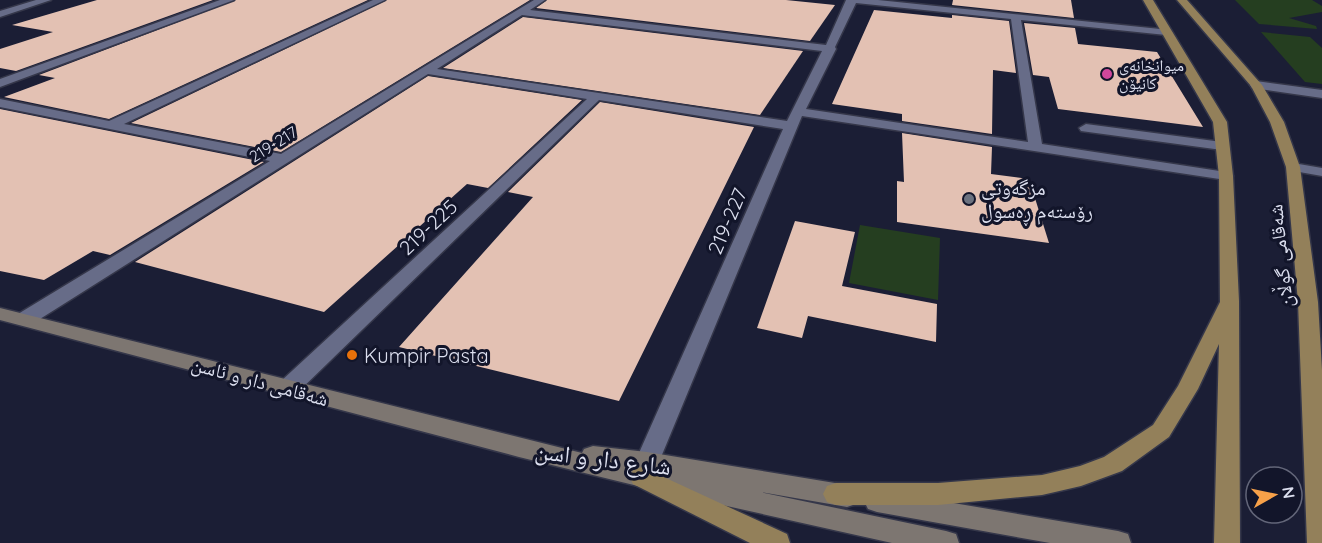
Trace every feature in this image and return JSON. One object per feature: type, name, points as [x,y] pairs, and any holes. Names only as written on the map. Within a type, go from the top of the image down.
[{"type":"main road","points":[[1148,0],[1220,122],[1227,176],[1230,301],[1227,543]]},
{"type":"main road","name":"شەقامی گوڵان","points":[[1182,0],[1256,85],[1277,122],[1293,167],[1315,303],[1320,543]]},
{"type":"main road","points":[[836,494],[938,494],[1042,485],[1081,476],[1113,464],[1161,431],[1187,389],[1230,301]]},
{"type":"main road","points":[[645,469],[777,543]]},
{"type":"street","points":[[0,14],[46,0]]},
{"type":"street","points":[[0,83],[229,0]]},
{"type":"street","points":[[108,126],[380,0]]},
{"type":"street","name":"219-217","points":[[25,319],[540,0]]},
{"type":"street","points":[[853,0],[1166,32]]},
{"type":"street","name":"219-227","points":[[645,469],[794,119],[831,49],[853,0]]},
{"type":"street","points":[[521,12],[831,49]]},
{"type":"street","points":[[1016,18],[1035,146]]},
{"type":"street","points":[[424,70],[597,96],[1035,146],[1227,176]]},
{"type":"street","points":[[1256,85],[1322,94]]},
{"type":"street","name":"219-225","points":[[288,388],[597,96]]},
{"type":"street","points":[[0,103],[283,159]]},
{"type":"street","points":[[1086,128],[1222,146]]},
{"type":"street","points":[[1293,167],[1322,172]]},
{"type":"street","name":"شەقامی دار و ئاسن","points":[[0,314],[519,448]]},
{"type":"street","name":"شارع دار و اسن","points":[[519,448],[645,469],[836,494],[1118,543]]},
{"type":"street","name":"شارع دار و اسن","points":[[645,469],[946,543]]},
{"type":"green space","points":[[1235,0],[1312,0],[1322,6],[1322,12],[1289,18],[1316,26],[1317,29],[1259,24]]},
{"type":"green space","points":[[1261,32],[1310,37],[1322,48],[1322,84],[1305,82]]},
{"type":"green space","points":[[860,225],[940,238],[938,300],[849,283]]},
{"type":"building","points":[[97,0],[213,0],[16,71],[0,68],[0,49],[53,32],[12,25]]},
{"type":"building","points":[[236,0],[368,0],[109,119],[4,97],[55,78],[39,75]]},
{"type":"building","points":[[387,0],[530,0],[281,152],[131,123]]},
{"type":"building","points":[[547,0],[786,0],[835,5],[810,41],[536,8]]},
{"type":"building","points":[[953,0],[1071,0],[1074,18],[952,5]]},
{"type":"building","points":[[874,10],[1009,21],[1016,73],[993,70],[992,134],[902,121],[902,114],[832,104]]},
{"type":"building","points":[[523,17],[803,51],[760,115],[443,68]]},
{"type":"building","points":[[1024,23],[1075,28],[1078,44],[1157,52],[1203,127],[1058,109],[1049,77],[1033,75]]},
{"type":"building","points":[[428,76],[582,100],[488,188],[467,184],[324,312],[135,262]]},
{"type":"building","points":[[600,102],[754,127],[619,401],[399,347],[533,197],[508,192]]},
{"type":"building","points":[[0,109],[264,162],[110,255],[93,251],[44,280],[0,271]]},
{"type":"building","points":[[902,133],[992,147],[991,174],[1029,179],[1049,243],[897,222],[897,181],[904,182]]},
{"type":"building","points":[[795,221],[855,232],[842,286],[937,304],[936,342],[808,316],[802,338],[757,328]]},
{"type":"place","name":"میوانخانەی کانیۆن","points":[[1107,74]]},
{"type":"place","name":"مزگەوتی رۆستەم ڕەسول","points":[[969,199]]},
{"type":"place","name":"Kumpir Pasta","points":[[352,355]]}]
